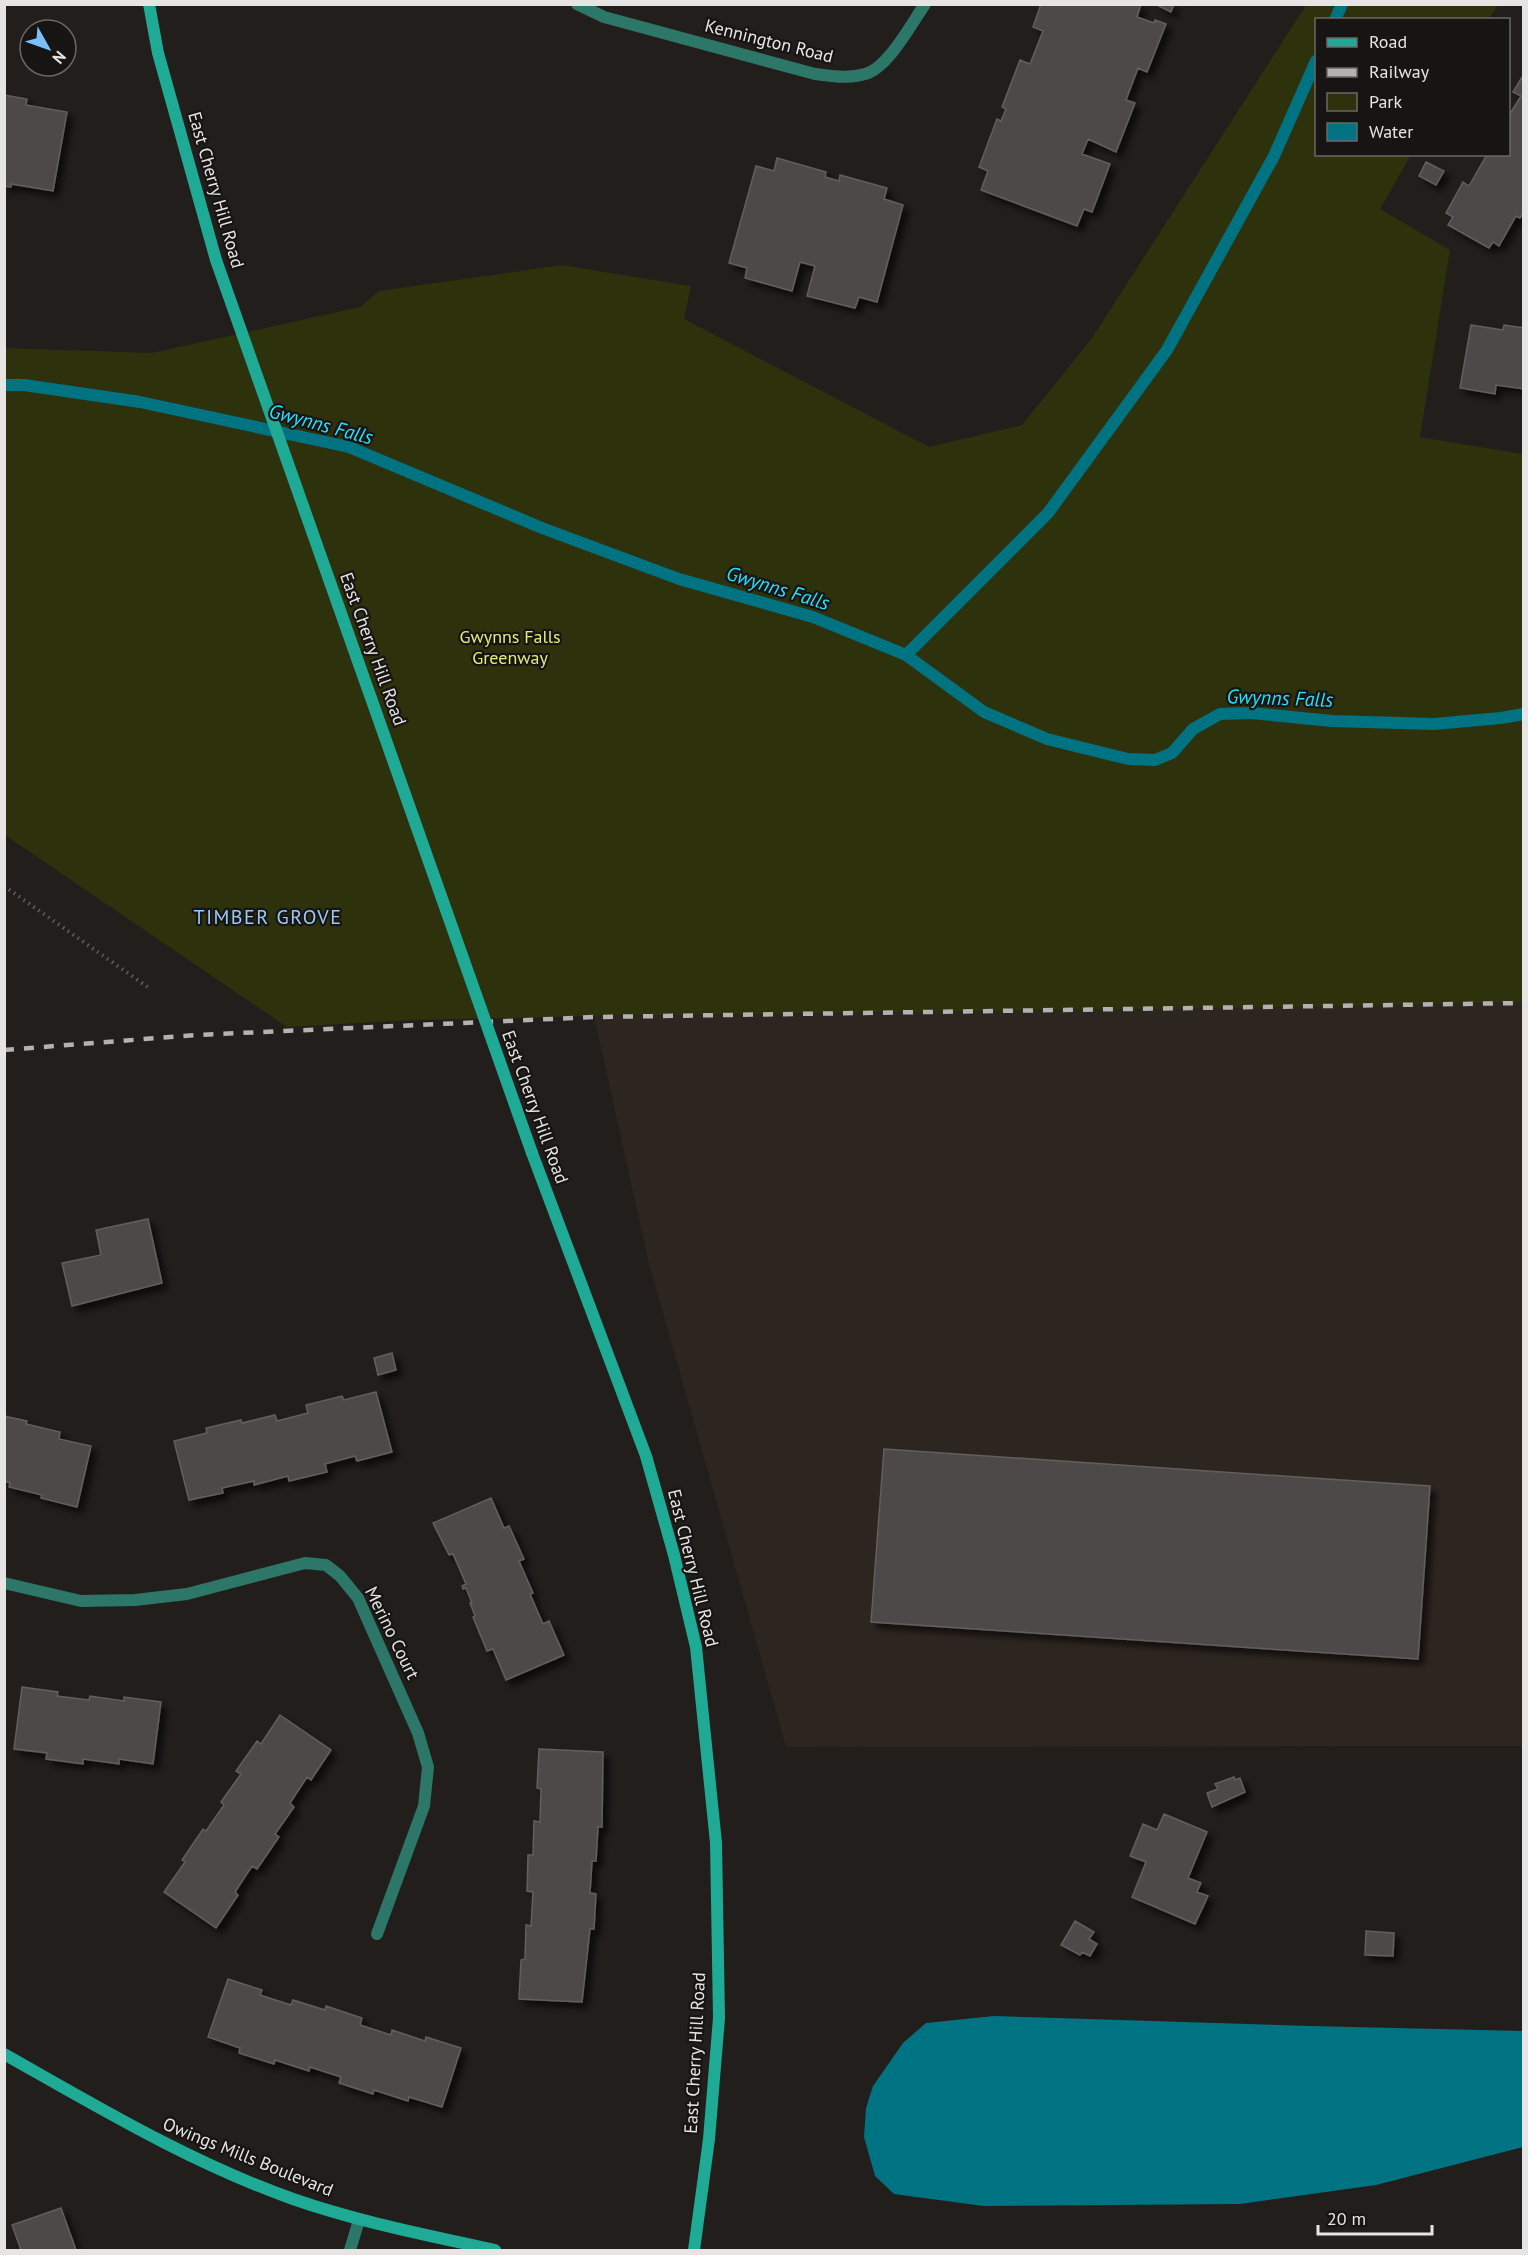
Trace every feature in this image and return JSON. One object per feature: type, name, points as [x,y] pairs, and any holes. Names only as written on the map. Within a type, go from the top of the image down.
[{"type":"main road","name":"East Cherry Hill Road","points":[[148,4],[158,53],[216,260],[532,1153],[646,1456],[674,1555],[696,1647],[716,1843],[719,2018],[709,2139],[694,2250]]},
{"type":"main road","name":"Owings Mills Boulevard","points":[[4,2054],[146,2135],[292,2199],[359,2220],[495,2250]]},
{"type":"street","name":"Kennington Road","points":[[577,4],[604,17],[815,74],[850,77],[869,74],[886,60],[925,4]]},
{"type":"street","name":"Merino Court","points":[[4,1583],[81,1601],[135,1600],[187,1594],[305,1563],[326,1565],[340,1576],[358,1598],[418,1733],[428,1767],[424,1806],[377,1934]]},
{"type":"street","points":[[350,2250],[359,2220]]},
{"type":"path","points":[[4,886],[149,988]]},
{"type":"shaded area","points":[[1523,1002],[1523,1746],[786,1747],[648,1260],[594,1016],[1328,1007]]},
{"type":"green space","name":"Gwynns Falls Greenway","points":[[1306,5],[1498,5],[1490,18],[1315,18],[1315,156],[1410,156],[1380,209],[1450,250],[1420,437],[1523,454],[1523,1002],[1328,1007],[594,1016],[415,1020],[287,1027],[5,835],[5,348],[152,353],[360,307],[379,291],[562,265],[691,286],[684,319],[929,447],[1022,425],[1092,338]]},
{"type":"water","points":[[994,2016],[1523,2031],[1523,2147],[1376,2185],[1240,2204],[984,2206],[894,2194],[875,2176],[864,2137],[866,2108],[873,2086],[903,2043],[926,2023]]},
{"type":"building","points":[[1041,4],[1141,4],[1137,17],[1154,23],[1155,20],[1166,24],[1147,72],[1138,68],[1126,100],[1135,103],[1116,152],[1088,139],[1082,154],[1110,164],[1092,212],[1084,209],[1077,226],[981,190],[988,171],[979,167],[997,119],[1001,121],[1006,109],[1002,107],[1020,60],[1030,64],[1043,31],[1033,27]]},
{"type":"building","points":[[1155,4],[1174,4],[1171,12]]},
{"type":"building","points":[[1524,74],[1524,212],[1520,218],[1516,216],[1499,246],[1493,242],[1489,248],[1448,225],[1453,217],[1446,213],[1463,182],[1469,186],[1486,156],[1510,156],[1510,114],[1521,96],[1513,92]]},
{"type":"building","points":[[4,95],[27,99],[26,105],[67,112],[53,191],[11,184],[11,187],[4,186]]},
{"type":"building","points":[[777,158],[826,172],[825,177],[839,181],[840,175],[887,188],[884,199],[903,205],[877,302],[859,297],[855,308],[807,296],[815,266],[800,262],[792,291],[745,278],[747,268],[729,263],[756,166],[774,171]]},
{"type":"building","points":[[1426,162],[1444,171],[1436,185],[1419,176]]},
{"type":"building","points":[[1471,325],[1503,330],[1504,325],[1524,328],[1524,389],[1496,385],[1495,394],[1460,388]]},
{"type":"building","points":[[148,1219],[162,1283],[72,1306],[62,1263],[101,1255],[96,1230]]},
{"type":"building","points":[[392,1353],[396,1370],[378,1375],[374,1358]]},
{"type":"building","points":[[376,1392],[392,1452],[357,1461],[355,1456],[325,1464],[327,1472],[289,1481],[288,1476],[254,1485],[254,1481],[222,1488],[223,1493],[189,1500],[174,1441],[207,1433],[206,1428],[275,1415],[277,1421],[308,1413],[306,1405],[342,1396],[344,1400]]},
{"type":"building","points":[[4,1416],[60,1432],[59,1439],[91,1446],[77,1507],[9,1487],[10,1483],[4,1481]]},
{"type":"building","points":[[884,1449],[1430,1486],[1418,1659],[871,1622]]},
{"type":"building","points":[[491,1498],[504,1528],[509,1526],[524,1559],[519,1561],[543,1624],[549,1621],[564,1655],[506,1680],[493,1649],[487,1651],[473,1617],[475,1616],[470,1603],[472,1603],[466,1588],[463,1589],[462,1586],[466,1584],[453,1554],[449,1555],[433,1523]]},
{"type":"building","points":[[22,1687],[58,1692],[57,1696],[89,1700],[90,1696],[124,1701],[124,1697],[161,1702],[153,1764],[119,1759],[119,1764],[83,1759],[83,1764],[46,1759],[47,1753],[14,1749]]},
{"type":"building","points":[[280,1715],[331,1750],[311,1780],[307,1777],[290,1803],[294,1807],[275,1834],[279,1837],[257,1869],[252,1866],[235,1892],[238,1895],[216,1928],[164,1892],[185,1862],[182,1860],[203,1829],[206,1831],[224,1805],[221,1802],[241,1774],[236,1771],[257,1741],[261,1744]]},
{"type":"building","points":[[539,1749],[603,1752],[602,1827],[598,1827],[596,1861],[592,1861],[590,1893],[596,1894],[594,1929],[590,1929],[582,2002],[519,1999],[521,1960],[525,1959],[526,1925],[531,1926],[533,1892],[527,1891],[528,1855],[533,1855],[534,1821],[540,1822],[541,1789],[537,1788]]},
{"type":"building","points":[[1234,1777],[1235,1780],[1240,1778],[1245,1792],[1212,1807],[1207,1793],[1218,1789],[1215,1784]]},
{"type":"building","points":[[1164,1814],[1207,1832],[1188,1878],[1201,1883],[1197,1892],[1208,1896],[1195,1924],[1132,1897],[1146,1862],[1130,1856],[1143,1824],[1157,1830]]},
{"type":"building","points":[[1075,1921],[1094,1932],[1089,1939],[1097,1944],[1090,1956],[1082,1952],[1080,1955],[1061,1945]]},
{"type":"building","points":[[1366,1931],[1394,1933],[1393,1956],[1365,1955]]},
{"type":"building","points":[[228,1979],[262,1990],[260,1995],[291,2005],[293,2000],[325,2010],[326,2006],[362,2018],[360,2025],[391,2035],[392,2030],[425,2041],[426,2037],[461,2048],[442,2107],[409,2097],[408,2101],[374,2090],[373,2094],[339,2083],[341,2077],[310,2067],[309,2071],[275,2060],[274,2064],[239,2053],[240,2048],[208,2037]]},
{"type":"building","points":[[61,2208],[76,2250],[21,2250],[12,2225]]},
{"type":"waterway","points":[[1336,18],[1342,4]]},
{"type":"waterway","points":[[906,655],[1048,513],[1167,350],[1274,156],[1315,63]]},
{"type":"waterway","name":"Gwynns Falls","points":[[4,385],[24,385],[140,402],[349,447],[542,528],[679,579],[813,617],[906,655],[984,712],[1047,739],[1128,759],[1155,760],[1172,753],[1193,729],[1220,714],[1251,713],[1332,721],[1434,724],[1524,714]]},
{"type":"railway","points":[[4,1050],[196,1035],[595,1017],[1524,1003]]},
{"type":"district","name":"TIMBER GROVE","points":[[268,917]]}]
